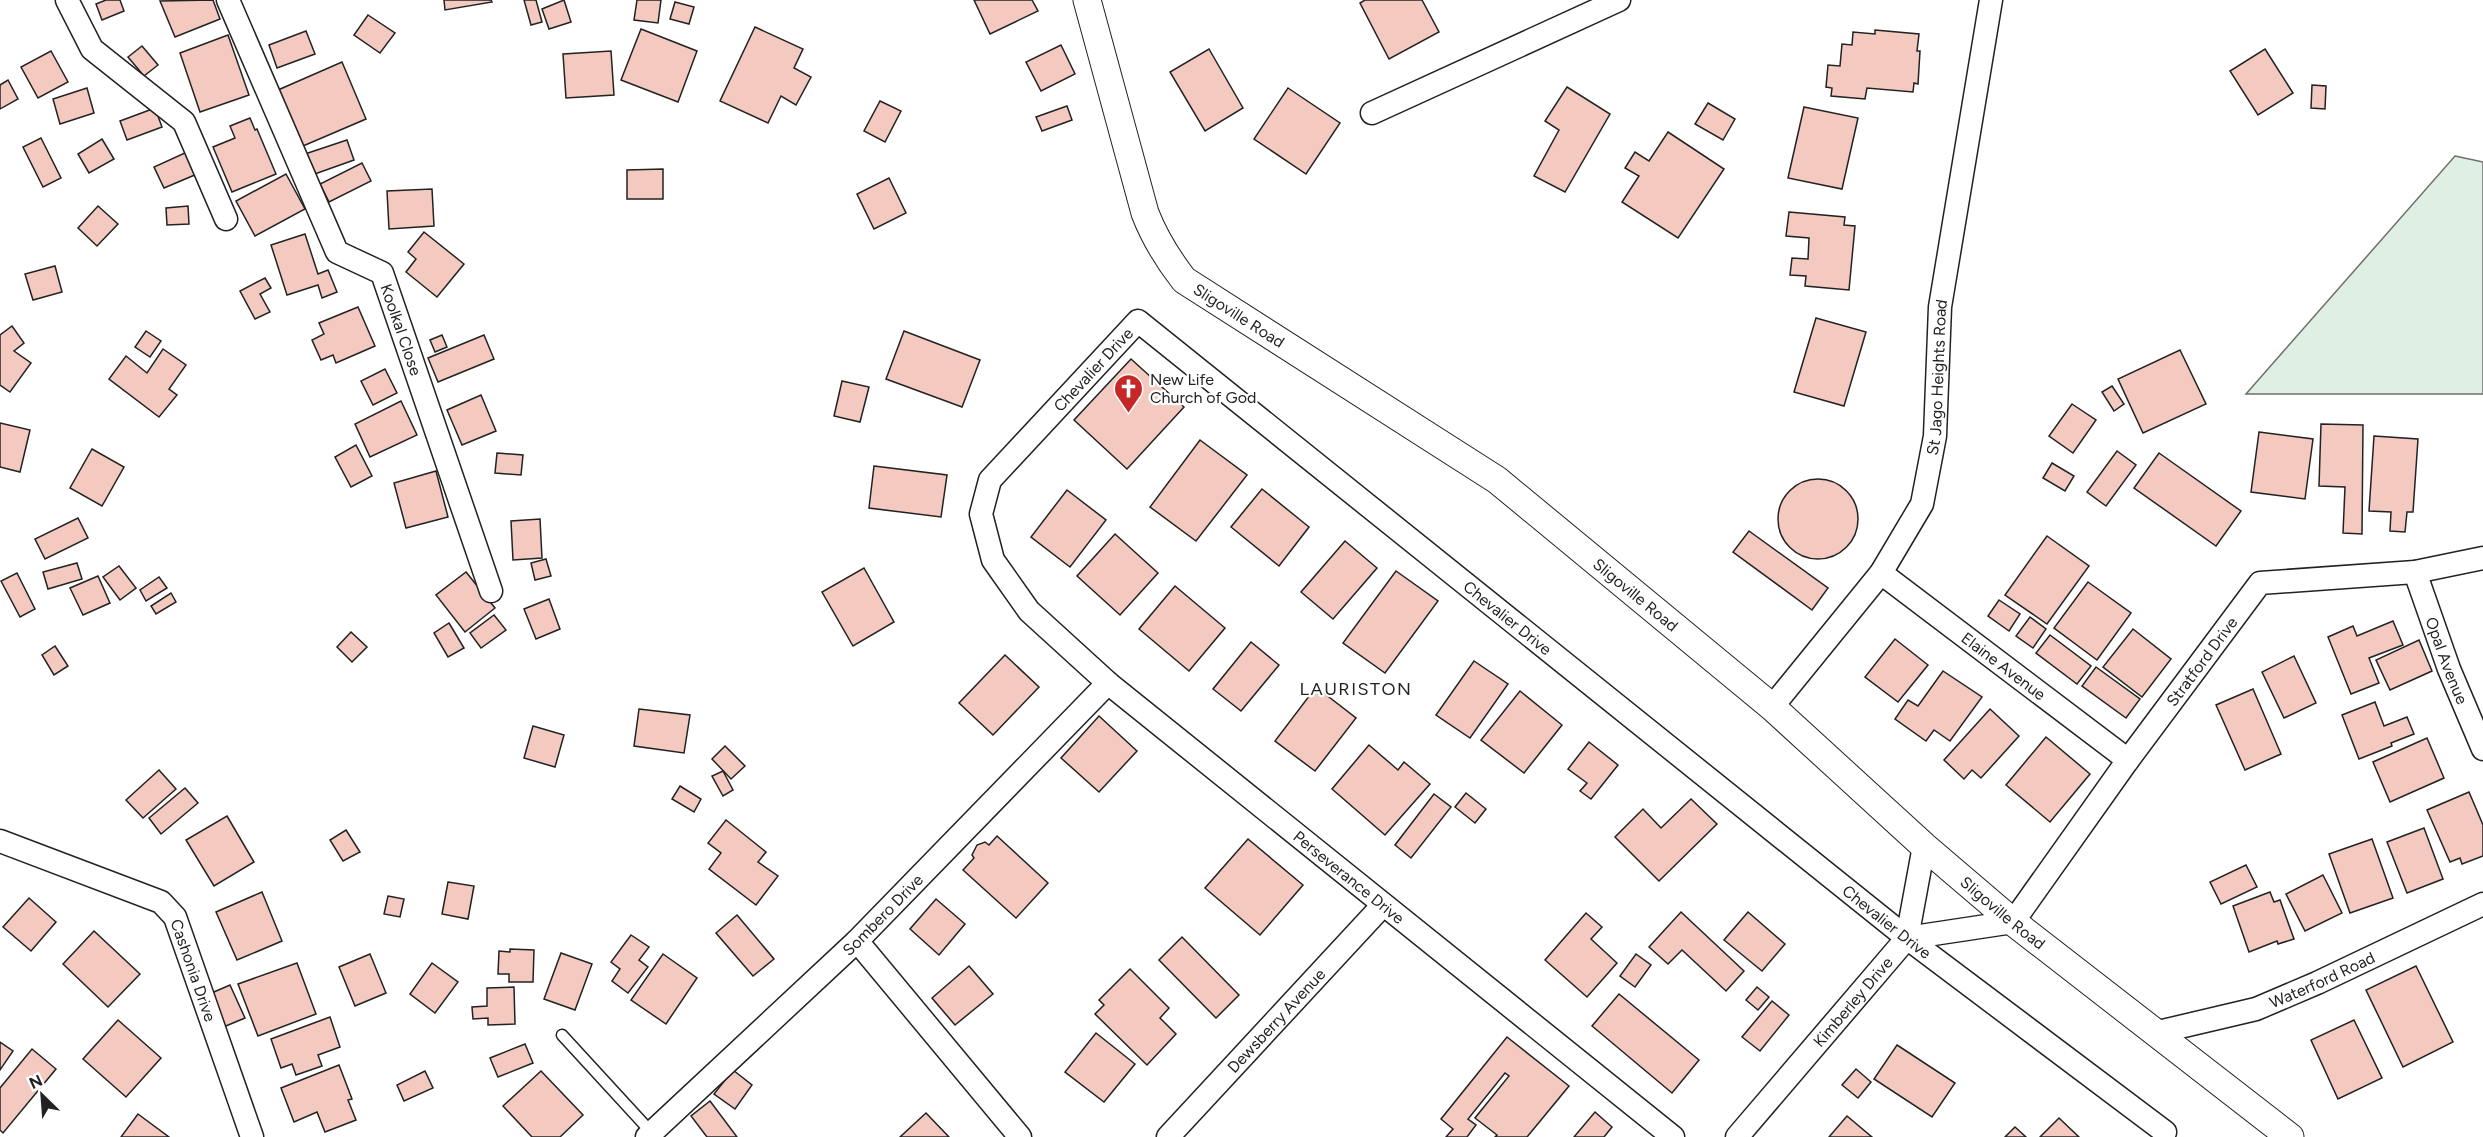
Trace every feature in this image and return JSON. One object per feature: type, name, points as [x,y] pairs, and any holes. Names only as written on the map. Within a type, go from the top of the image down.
[{"type":"street","points":[[67,0],[92,49],[184,122],[226,219]]},
{"type":"street","name":"Koolkal Close","points":[[228,0],[337,252],[382,273],[490,591]]},
{"type":"street","name":"Sligoville Road","points":[[1087,0],[1145,213],[1165,256],[1184,280],[1497,480],[1772,707],[1924,846],[2013,922],[2290,1137]]},
{"type":"street","points":[[1372,113],[1619,0]]},
{"type":"street","name":"St Jago Heights Road","points":[[1772,707],[1881,573],[1922,504],[1935,436],[1940,307],[1991,0]]},
{"type":"street","name":"Chevalier Drive","points":[[1029,611],[993,560],[981,514],[990,480],[1138,321],[1907,938],[2165,1132]]},
{"type":"street","name":"Stratford Drive","points":[[2013,922],[2128,760],[2260,583],[2415,572],[2483,558]]},
{"type":"street","name":"Opal Avenue","points":[[2415,572],[2449,669],[2483,748]]},
{"type":"street","name":"Elaine Avenue","points":[[1881,573],[2128,760]]},
{"type":"street","name":"Perseverance Drive","points":[[1029,611],[1108,683],[1673,1137]]},
{"type":"street","name":"Sombero Drive","points":[[650,1135],[857,941],[1108,683]]},
{"type":"street","name":"Cashonia Drive","points":[[0,841],[162,902],[175,917],[252,1137]]},
{"type":"street","points":[[1924,846],[1907,938],[2013,922]]},
{"type":"street","name":"Waterford Road","points":[[2154,1033],[2256,1009],[2317,983],[2483,904]]},
{"type":"street","name":"Dewsberry Avenue","points":[[1168,1137],[1383,905]]},
{"type":"street","name":"Kimberley Drive","points":[[1737,1137],[1907,938]]},
{"type":"street","points":[[857,941],[1020,1137]]},
{"type":"lane","points":[[562,1035],[650,1135]]},
{"type":"green space","points":[[2455,156],[2483,162],[2483,394],[2246,394]]},
{"type":"building","points":[[106,0],[120,0],[124,11],[102,20],[96,4]]},
{"type":"building","points":[[213,0],[220,19],[175,37],[160,1]]},
{"type":"building","points":[[444,0],[491,0],[492,2],[445,10]]},
{"type":"building","points":[[524,0],[536,0],[542,22],[531,25]]},
{"type":"building","points":[[564,0],[571,22],[549,29],[542,9]]},
{"type":"building","points":[[637,0],[661,0],[658,23],[634,20]]},
{"type":"building","points":[[974,0],[1032,0],[1038,11],[990,34]]},
{"type":"building","points":[[1365,0],[1422,0],[1439,32],[1389,59],[1360,3]]},
{"type":"building","points":[[675,2],[694,7],[689,24],[670,19]]},
{"type":"building","points":[[368,15],[395,33],[380,53],[354,35]]},
{"type":"building","points":[[755,27],[803,49],[794,68],[811,77],[796,105],[781,96],[768,123],[720,101]]},
{"type":"building","points":[[641,29],[697,51],[678,102],[621,80]]},
{"type":"building","points":[[1875,30],[1919,34],[1918,84],[1914,83],[1913,92],[1867,88],[1865,99],[1831,96],[1832,88],[1826,87],[1828,65],[1840,66],[1842,44],[1852,45],[1853,32],[1875,34]]},
{"type":"building","points":[[306,31],[315,54],[277,68],[269,45]]},
{"type":"building","points":[[228,35],[249,95],[200,112],[180,53]]},
{"type":"building","points":[[1061,45],[1075,74],[1041,91],[1026,62]]},
{"type":"building","points":[[142,46],[158,65],[144,76],[128,57]]},
{"type":"building","points":[[1209,49],[1243,108],[1205,131],[1170,72]]},
{"type":"building","points":[[2265,49],[2293,93],[2258,115],[2230,71]]},
{"type":"building","points":[[51,51],[68,82],[38,98],[21,67]]},
{"type":"building","points":[[611,51],[614,95],[566,98],[563,54]]},
{"type":"building","points":[[342,62],[366,119],[303,146],[278,90]]},
{"type":"building","points":[[8,80],[18,99],[0,109],[0,85]]},
{"type":"building","points":[[2312,85],[2326,86],[2325,109],[2311,108]]},
{"type":"building","points":[[1567,87],[1610,114],[1565,192],[1534,176],[1559,130],[1545,121]]},
{"type":"building","points":[[87,88],[94,113],[60,124],[53,99]]},
{"type":"building","points":[[1288,88],[1340,123],[1306,174],[1254,139]]},
{"type":"building","points":[[880,101],[901,111],[885,142],[864,131]]},
{"type":"building","points":[[1708,103],[1735,119],[1723,140],[1695,124]]},
{"type":"building","points":[[1067,106],[1072,120],[1042,131],[1036,117]]},
{"type":"building","points":[[1804,107],[1858,118],[1842,189],[1788,178]]},
{"type":"building","points":[[155,108],[162,127],[127,140],[120,121]]},
{"type":"building","points":[[250,118],[276,174],[232,192],[213,147],[235,138],[230,126]]},
{"type":"building","points":[[1668,132],[1724,169],[1678,238],[1622,202],[1639,176],[1625,168],[1635,152],[1649,161]]},
{"type":"building","points":[[41,138],[61,178],[43,187],[23,147]]},
{"type":"building","points":[[102,139],[114,159],[89,173],[78,154]]},
{"type":"building","points":[[347,140],[354,160],[312,175],[305,154]]},
{"type":"building","points":[[187,152],[197,174],[164,188],[154,167]]},
{"type":"building","points":[[362,163],[371,181],[329,202],[320,184]]},
{"type":"building","points":[[663,169],[663,199],[627,199],[627,170]]},
{"type":"building","points":[[286,174],[305,209],[255,236],[236,201]]},
{"type":"building","points":[[889,178],[906,213],[874,229],[857,194]]},
{"type":"building","points":[[432,189],[434,226],[389,229],[387,191]]},
{"type":"building","points":[[98,206],[118,224],[97,246],[78,228]]},
{"type":"building","points":[[188,206],[189,224],[167,225],[166,208]]},
{"type":"building","points":[[1789,212],[1845,217],[1844,225],[1855,226],[1849,290],[1805,286],[1806,276],[1790,275],[1792,258],[1808,259],[1809,238],[1786,236]]},
{"type":"building","points":[[424,232],[464,264],[437,297],[406,272],[416,259],[408,252]]},
{"type":"building","points":[[305,234],[318,274],[328,270],[337,292],[322,298],[318,285],[287,295],[271,245]]},
{"type":"building","points":[[55,266],[62,292],[33,300],[25,274]]},
{"type":"building","points":[[265,278],[271,288],[260,294],[270,312],[255,319],[240,291]]},
{"type":"building","points":[[358,307],[375,346],[336,363],[333,355],[321,360],[312,340],[324,334],[319,323]]},
{"type":"building","points":[[1816,318],[1866,332],[1844,406],[1794,392]]},
{"type":"building","points":[[12,326],[24,343],[14,351],[31,363],[10,392],[0,385],[0,335]]},
{"type":"building","points":[[146,331],[161,341],[150,357],[135,347]]},
{"type":"building","points":[[904,331],[980,360],[962,407],[886,379]]},
{"type":"building","points":[[442,335],[447,347],[435,352],[430,340]]},
{"type":"building","points":[[484,335],[494,359],[438,382],[428,358]]},
{"type":"building","points":[[163,349],[186,365],[169,389],[177,395],[159,417],[109,379],[126,356],[147,373]]},
{"type":"building","points":[[2180,350],[2206,404],[2143,433],[2118,379]]},
{"type":"building","name":"New Life Church of God","points":[[1131,359],[1184,407],[1127,469],[1074,420]]},
{"type":"building","points":[[385,369],[397,393],[373,405],[361,381]]},
{"type":"building","points":[[842,381],[869,387],[860,422],[834,416]]},
{"type":"building","points":[[2112,386],[2124,404],[2114,411],[2102,392]]},
{"type":"building","points":[[481,395],[496,431],[462,445],[447,410]]},
{"type":"building","points":[[401,401],[417,435],[370,457],[355,424]]},
{"type":"building","points":[[2072,404],[2096,420],[2073,453],[2049,436]]},
{"type":"building","points":[[0,423],[30,430],[20,472],[0,467]]},
{"type":"building","points":[[2321,424],[2363,425],[2362,534],[2343,533],[2345,487],[2319,486]]},
{"type":"building","points":[[2259,432],[2313,439],[2305,499],[2251,492]]},
{"type":"building","points":[[2374,436],[2418,439],[2413,512],[2407,512],[2405,532],[2390,531],[2391,512],[2369,511]]},
{"type":"building","points":[[1200,440],[1247,475],[1196,541],[1150,507]]},
{"type":"building","points":[[356,445],[372,476],[351,487],[335,457]]},
{"type":"building","points":[[92,449],[124,467],[102,506],[70,488]]},
{"type":"building","points":[[2117,451],[2136,465],[2106,506],[2087,492]]},
{"type":"building","points":[[497,453],[523,455],[521,475],[495,473]]},
{"type":"building","points":[[2159,453],[2241,511],[2216,546],[2134,488]]},
{"type":"building","points":[[2052,463],[2074,476],[2065,491],[2043,478]]},
{"type":"building","points":[[874,466],[947,475],[941,517],[869,508]]},
{"type":"building","points":[[436,471],[448,517],[406,528],[394,483]]},
{"type":"building","points":[[1818,479],[1833,482],[1846,491],[1855,504],[1858,519],[1855,534],[1846,547],[1833,556],[1818,559],[1803,556],[1790,547],[1781,534],[1778,519],[1781,504],[1790,491],[1803,482]]},
{"type":"building","points":[[1262,489],[1309,527],[1279,566],[1231,527]]},
{"type":"building","points":[[1067,490],[1106,520],[1070,567],[1031,537]]},
{"type":"building","points":[[78,518],[88,538],[45,559],[35,539]]},
{"type":"building","points":[[540,519],[542,558],[513,560],[511,521]]},
{"type":"building","points":[[1749,531],[1828,588],[1812,610],[1733,552]]},
{"type":"building","points":[[1115,534],[1158,573],[1120,615],[1077,576]]},
{"type":"building","points":[[2047,536],[2089,566],[2047,624],[2005,595]]},
{"type":"building","points":[[1345,541],[1377,568],[1333,619],[1301,592]]},
{"type":"building","points":[[546,559],[551,576],[535,580],[531,563]]},
{"type":"building","points":[[77,563],[82,579],[48,589],[43,572]]},
{"type":"building","points":[[119,566],[136,588],[120,600],[103,577]]},
{"type":"building","points":[[864,568],[894,622],[853,646],[822,592]]},
{"type":"building","points":[[1396,571],[1438,601],[1385,673],[1343,643]]},
{"type":"building","points":[[466,572],[495,608],[465,632],[436,595]]},
{"type":"building","points":[[17,573],[35,609],[20,617],[1,581]]},
{"type":"building","points":[[98,576],[110,603],[83,615],[70,588]]},
{"type":"building","points":[[159,577],[167,588],[146,601],[140,590]]},
{"type":"building","points":[[2088,582],[2131,613],[2097,660],[2054,628]]},
{"type":"building","points":[[1175,586],[1225,628],[1189,671],[1139,629]]},
{"type":"building","points":[[171,593],[176,602],[156,614],[151,606]]},
{"type":"building","points":[[549,599],[560,629],[536,639],[524,609]]},
{"type":"building","points":[[1999,600],[2020,614],[2009,631],[1988,616]]},
{"type":"building","points":[[494,615],[506,630],[481,648],[470,633]]},
{"type":"building","points":[[2030,617],[2046,629],[2033,648],[2016,636]]},
{"type":"building","points":[[2393,621],[2403,645],[2369,658],[2379,683],[2351,694],[2328,637],[2353,626],[2357,636]]},
{"type":"building","points":[[449,623],[464,648],[448,657],[434,633]]},
{"type":"building","points":[[2133,629],[2171,659],[2142,697],[2103,667]]},
{"type":"building","points":[[351,632],[367,647],[352,662],[337,647]]},
{"type":"building","points":[[2050,635],[2091,666],[2077,684],[2036,653]]},
{"type":"building","points":[[1895,639],[1928,665],[1898,702],[1865,677]]},
{"type":"building","points":[[2419,640],[2432,671],[2390,690],[2376,660]]},
{"type":"building","points":[[1251,642],[1279,665],[1241,711],[1213,689]]},
{"type":"building","points":[[55,646],[68,666],[54,675],[42,655]]},
{"type":"building","points":[[1005,655],[1039,687],[993,735],[959,703]]},
{"type":"building","points":[[2294,656],[2316,703],[2284,718],[2262,672]]},
{"type":"building","points":[[1474,661],[1508,684],[1470,738],[1436,715]]},
{"type":"building","points":[[2096,667],[2140,699],[2126,718],[2082,686]]},
{"type":"building","points":[[1943,671],[1982,697],[1950,741],[1934,730],[1926,741],[1895,719],[1908,700],[1918,706]]},
{"type":"building","points":[[1316,687],[1356,718],[1315,771],[1275,741]]},
{"type":"building","points":[[2253,689],[2281,754],[2245,770],[2216,705]]},
{"type":"building","points":[[1520,691],[1562,725],[1524,773],[1481,740]]},
{"type":"building","points":[[2375,702],[2384,726],[2407,717],[2414,734],[2391,743],[2392,746],[2359,759],[2342,715]]},
{"type":"building","points":[[639,709],[690,715],[684,753],[634,746]]},
{"type":"building","points":[[1990,709],[2019,736],[1981,778],[1972,770],[1964,779],[1944,760]]},
{"type":"building","points":[[1099,716],[1137,751],[1099,792],[1061,758]]},
{"type":"building","points":[[533,726],[564,735],[555,767],[524,758]]},
{"type":"building","points":[[2046,737],[2090,774],[2050,822],[2006,785]]},
{"type":"building","points":[[2427,738],[2444,778],[2390,802],[2373,762]]},
{"type":"building","points":[[1589,742],[1618,765],[1591,799],[1580,791],[1587,783],[1568,769]]},
{"type":"building","points":[[1369,745],[1398,770],[1404,762],[1430,784],[1385,835],[1332,789]]},
{"type":"building","points":[[725,746],[745,766],[731,779],[712,759]]},
{"type":"building","points":[[159,770],[176,789],[143,818],[126,800]]},
{"type":"building","points":[[723,771],[733,790],[723,796],[712,776]]},
{"type":"building","points":[[680,786],[701,799],[694,812],[672,799]]},
{"type":"building","points":[[185,788],[198,803],[161,834],[149,818]]},
{"type":"building","points":[[2469,792],[2483,825],[2483,856],[2462,864],[2460,858],[2450,862],[2427,810]]},
{"type":"building","points":[[1466,793],[1486,809],[1475,823],[1455,807]]},
{"type":"building","points":[[1434,794],[1451,807],[1411,858],[1395,845]]},
{"type":"building","points":[[1691,799],[1717,824],[1659,881],[1615,837],[1643,809],[1661,828]]},
{"type":"building","points":[[227,816],[254,862],[214,886],[186,840]]},
{"type":"building","points":[[726,820],[766,852],[758,862],[778,876],[756,905],[709,869],[721,853],[708,843]]},
{"type":"building","points":[[2424,828],[2443,879],[2407,893],[2387,842]]},
{"type":"building","points":[[346,830],[360,852],[343,861],[330,840]]},
{"type":"building","points":[[997,836],[1048,883],[1016,918],[963,870],[974,858],[972,855],[977,845],[985,842],[989,845]]},
{"type":"building","points":[[1248,839],[1303,885],[1260,935],[1205,888]]},
{"type":"building","points":[[2372,839],[2393,898],[2350,913],[2329,854]]},
{"type":"building","points":[[2246,865],[2257,887],[2221,904],[2210,882]]},
{"type":"building","points":[[2323,875],[2342,913],[2305,931],[2286,894]]},
{"type":"building","points":[[448,882],[474,886],[468,919],[442,914]]},
{"type":"building","points":[[262,892],[282,941],[237,960],[216,912]]},
{"type":"building","points":[[2270,892],[2274,902],[2280,900],[2294,939],[2278,944],[2277,941],[2249,952],[2233,906]]},
{"type":"building","points":[[388,896],[404,899],[400,917],[384,914]]},
{"type":"building","points":[[29,898],[56,922],[31,951],[3,927]]},
{"type":"building","points":[[936,899],[965,924],[939,955],[910,929]]},
{"type":"building","points":[[1681,912],[1744,971],[1726,991],[1682,950],[1668,964],[1649,947]]},
{"type":"building","points":[[1748,912],[1785,944],[1762,971],[1724,940]]},
{"type":"building","points":[[1586,913],[1602,927],[1591,939],[1617,963],[1587,997],[1545,960]]},
{"type":"building","points":[[737,915],[774,959],[753,976],[716,933]]},
{"type":"building","points":[[94,931],[140,974],[108,1007],[63,964]]},
{"type":"building","points":[[631,935],[649,947],[639,960],[648,967],[628,993],[612,981],[620,969],[611,962]]},
{"type":"building","points":[[1182,937],[1239,995],[1216,1018],[1159,960]]},
{"type":"building","points":[[510,949],[534,950],[533,982],[509,982],[509,974],[498,974],[499,951],[510,952]]},
{"type":"building","points":[[561,953],[592,964],[575,1010],[544,999]]},
{"type":"building","points":[[370,954],[386,993],[355,1006],[339,967]]},
{"type":"building","points":[[663,954],[697,978],[666,1024],[631,1000]]},
{"type":"building","points":[[1636,954],[1651,965],[1635,987],[1620,976]]},
{"type":"building","points":[[297,963],[316,1014],[258,1036],[238,984]]},
{"type":"building","points":[[432,963],[458,982],[435,1013],[410,994]]},
{"type":"building","points":[[969,966],[993,994],[955,1025],[932,998]]},
{"type":"building","points":[[2416,966],[2453,1042],[2403,1067],[2366,990]]},
{"type":"building","points":[[1130,969],[1169,1008],[1160,1018],[1176,1034],[1147,1065],[1095,1014],[1104,1005],[1099,1000]]},
{"type":"building","points":[[230,985],[245,1018],[221,1028],[207,995]]},
{"type":"building","points":[[514,987],[515,1024],[488,1025],[488,1018],[473,1019],[472,1007],[487,1006],[487,988]]},
{"type":"building","points":[[1757,987],[1769,997],[1758,1010],[1746,1000]]},
{"type":"building","points":[[1619,994],[1699,1060],[1672,1093],[1592,1026]]},
{"type":"building","points":[[1772,1001],[1789,1015],[1760,1051],[1742,1037]]},
{"type":"building","points":[[330,1017],[340,1047],[318,1055],[322,1066],[296,1075],[292,1064],[281,1068],[271,1039]]},
{"type":"building","points":[[118,1020],[161,1058],[126,1097],[83,1059]]},
{"type":"building","points":[[2354,1020],[2382,1078],[2338,1099],[2311,1040]]},
{"type":"building","points":[[1096,1033],[1135,1064],[1104,1102],[1065,1072]]},
{"type":"building","points":[[1507,1037],[1569,1086],[1527,1137],[1495,1137],[1497,1135],[1475,1118],[1509,1076],[1505,1073],[1468,1119],[1476,1125],[1467,1137],[1446,1137],[1453,1129],[1441,1119]]},
{"type":"building","points":[[0,1042],[13,1051],[0,1070]]},
{"type":"building","points":[[525,1044],[533,1063],[498,1077],[490,1058]]},
{"type":"building","points":[[1897,1045],[1955,1083],[1932,1117],[1874,1079]]},
{"type":"building","points":[[32,1049],[56,1069],[3,1133],[0,1130],[0,1088]]},
{"type":"building","points":[[339,1065],[352,1099],[348,1100],[356,1120],[325,1132],[317,1112],[294,1122],[281,1088]]},
{"type":"building","points":[[1856,1069],[1871,1082],[1858,1098],[1842,1085]]},
{"type":"building","points":[[733,1070],[752,1085],[735,1109],[714,1094]]},
{"type":"building","points":[[425,1071],[433,1088],[404,1101],[397,1085]]},
{"type":"building","points":[[541,1071],[583,1115],[560,1137],[532,1137],[503,1106]]},
{"type":"building","points":[[710,1101],[737,1137],[707,1137],[691,1116]]},
{"type":"building","points":[[1595,1112],[1612,1127],[1604,1137],[1574,1137]]},
{"type":"building","points":[[926,1113],[949,1137],[900,1137]]},
{"type":"building","points":[[138,1114],[169,1137],[121,1137]]},
{"type":"building","points":[[1847,1116],[1872,1137],[1829,1137]]},
{"type":"building","points":[[2059,1118],[2079,1137],[2040,1137]]},
{"type":"building","points":[[2015,1127],[2026,1137],[2005,1137]]},
{"type":"place","name":"New Life Church of God","points":[[1129,414]]},
{"type":"district","name":"LAURISTON","points":[[1356,689]]}]
